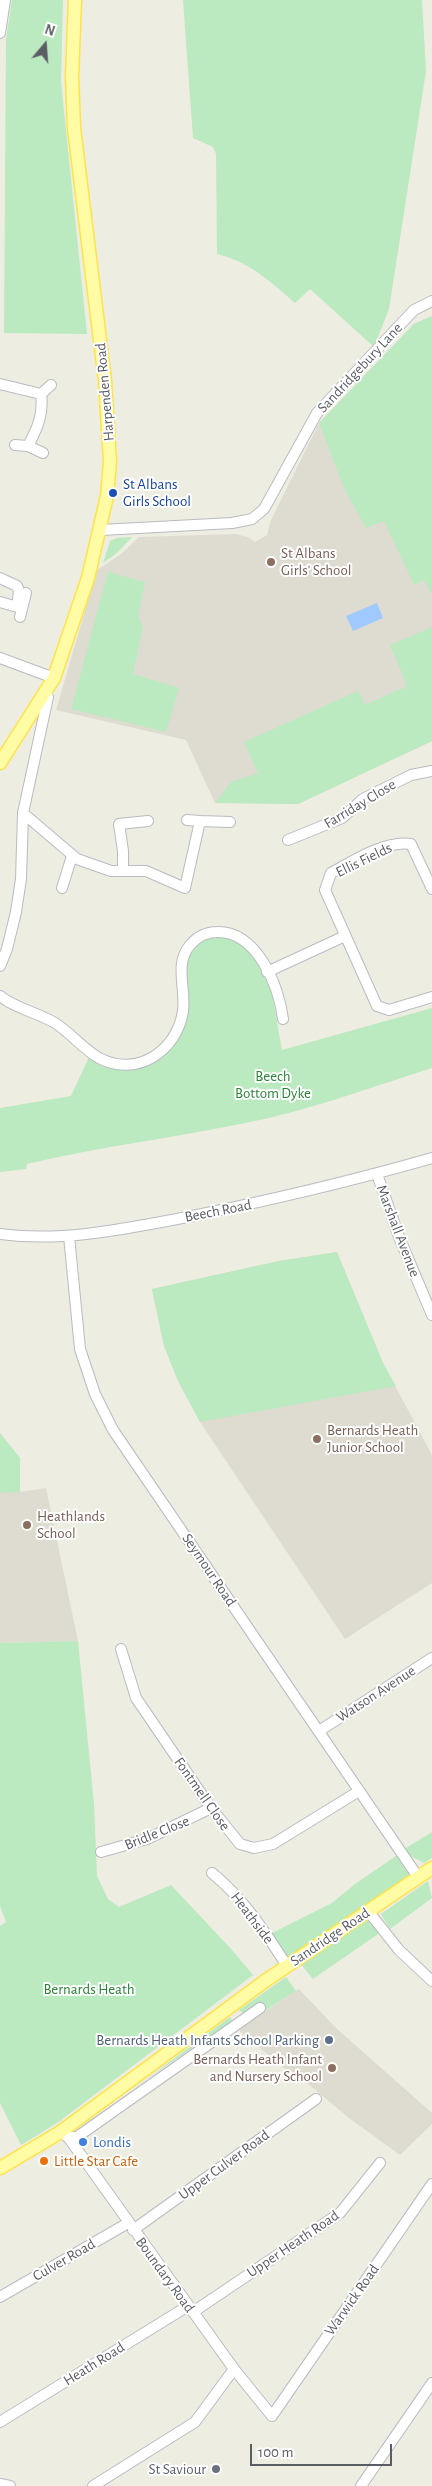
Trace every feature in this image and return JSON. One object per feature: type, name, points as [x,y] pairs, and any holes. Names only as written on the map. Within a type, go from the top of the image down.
[{"type":"main road","name":"Harpenden Road","points":[[0,763],[54,678],[80,605],[101,530],[110,462],[100,336],[74,128],[75,0]]},
{"type":"main road","name":"Sandridge Road","points":[[0,2168],[65,2134],[138,2074],[228,2008],[432,1868]]},
{"type":"street","points":[[0,33],[5,0]]},
{"type":"street","name":"Sandridgebury Lane","points":[[101,530],[232,523],[252,518],[264,510],[317,413],[414,310],[432,301]]},
{"type":"street","points":[[0,384],[41,394]]},
{"type":"street","points":[[41,394],[51,385]]},
{"type":"street","points":[[28,446],[39,423],[42,404],[41,394]]},
{"type":"street","points":[[15,445],[28,446],[44,453]]},
{"type":"street","points":[[0,578],[17,586],[19,591],[19,611]]},
{"type":"street","points":[[19,611],[26,593]]},
{"type":"street","points":[[0,602],[19,611]]},
{"type":"street","points":[[0,658],[54,678]]},
{"type":"street","points":[[0,966],[7,949],[16,912],[21,879],[23,813],[48,697]]},
{"type":"street","name":"Farriday Close","points":[[288,840],[342,818],[363,799],[411,775],[432,771]]},
{"type":"street","points":[[23,813],[72,856],[111,871],[146,871],[185,888],[200,821]]},
{"type":"street","points":[[187,820],[230,822]]},
{"type":"street","points":[[123,870],[120,824],[148,821]]},
{"type":"street","name":"Ellis Fields","points":[[432,889],[411,844],[402,842],[383,848],[331,873],[325,890],[377,1006],[389,1010],[432,997]]},
{"type":"street","points":[[62,888],[72,856]]},
{"type":"street","points":[[0,996],[8,1002],[54,1022],[98,1058],[110,1063],[128,1065],[148,1061],[157,1056],[172,1040],[183,1012],[183,958],[196,939],[211,932],[234,935],[248,943],[267,972],[281,1004],[283,1018]]},
{"type":"street","points":[[267,972],[345,936]]},
{"type":"street","name":"Beech Road","points":[[0,1234],[27,1238],[69,1236],[132,1227],[253,1204],[377,1174],[432,1158]]},
{"type":"street","name":"Marshall Avenue","points":[[377,1174],[399,1237],[432,1315]]},
{"type":"street","name":"Seymour Road","points":[[69,1236],[80,1349],[95,1394],[113,1430],[418,1877]]},
{"type":"street","name":"Fontmell Close","points":[[121,1649],[129,1660],[136,1698],[165,1750],[240,1844],[254,1848],[273,1844],[359,1791]]},
{"type":"street","name":"Watson Avenue","points":[[319,1731],[432,1658]]},
{"type":"street","name":"Bridle Close","points":[[101,1852],[147,1839],[211,1808]]},
{"type":"street","name":"Heathside","points":[[212,1873],[227,1885],[267,1936],[287,1966]]},
{"type":"street","points":[[368,1911],[399,1950],[432,1981]]},
{"type":"street","points":[[228,2008],[237,2023]]},
{"type":"street","name":"Sandridge Road","points":[[65,2134],[77,2136],[260,2008]]},
{"type":"street","points":[[138,2074],[148,2087]]},
{"type":"street","name":"Upper Culver Road","points":[[130,2227],[316,2099]]},
{"type":"street","name":"Boundary Road","points":[[65,2134],[130,2227],[234,2369],[272,2416]]},
{"type":"street","name":"Upper Heath Road","points":[[191,2309],[340,2214],[380,2163]]},
{"type":"street","name":"Warwick Road","points":[[272,2416],[432,2184]]},
{"type":"street","name":"Culver Road","points":[[0,2297],[130,2227]]},
{"type":"street","name":"Heath Road","points":[[0,2422],[191,2309]]},
{"type":"street","points":[[93,2486],[194,2422],[234,2369]]},
{"type":"street","points":[[361,2486],[432,2383]]},
{"type":"street","points":[[0,2484],[10,2486]]},
{"type":"shaded area","name":"St Albans Girls' School","points":[[432,316],[432,741],[298,804],[215,803],[186,740],[56,710],[97,570],[121,554],[139,537],[235,534],[248,537],[255,542],[267,535],[271,520],[319,423],[414,324]]},
{"type":"shaded area","name":"Bernards Heath Junior School","points":[[337,1252],[383,1363],[432,1455],[432,1583],[345,1639],[200,1422],[178,1381],[164,1346],[152,1289],[279,1261]]},
{"type":"shaded area","name":"Heathlands School","points":[[0,1433],[20,1458],[20,1492],[46,1488],[78,1641],[0,1643]]},
{"type":"shaded area","name":"Bernards Heath Infant and Nursery School","points":[[299,1989],[336,2028],[432,2113],[432,2124],[400,2155],[349,2118],[300,2077],[294,2076],[262,2050],[252,2038],[249,2040],[238,2029]]},
{"type":"green space","points":[[12,0],[63,0],[61,82],[87,334],[4,333],[6,39]]},
{"type":"green space","points":[[183,0],[422,0],[426,71],[389,309],[374,347],[310,289],[295,303],[250,267],[217,254],[216,154],[213,147],[193,138]]},
{"type":"green space","points":[[432,316],[432,595],[424,580],[414,585],[384,521],[366,528],[344,488],[319,423],[414,324]]},
{"type":"green space","points":[[132,537],[117,553],[103,563],[110,541],[117,538]]},
{"type":"green space","points":[[108,572],[145,582],[138,616],[143,627],[133,674],[179,688],[166,732],[71,709]]},
{"type":"green space","points":[[432,627],[432,741],[298,804],[215,803],[231,782],[258,773],[244,742],[358,691],[365,705],[407,686],[390,645]]},
{"type":"green space","name":"Beech Bottom Dyke","points":[[223,936],[239,941],[255,958],[272,993],[282,1050],[432,1008],[432,1068],[290,1113],[209,1130],[57,1157],[27,1164],[26,1169],[0,1172],[0,1108],[71,1096],[89,1057],[117,1068],[131,1069],[143,1067],[166,1053],[182,1027],[189,1005],[187,962],[191,951],[202,941]]},
{"type":"green space","points":[[337,1252],[383,1363],[396,1386],[200,1422],[178,1381],[164,1346],[152,1289],[279,1261]]},
{"type":"green space","points":[[0,1433],[20,1458],[20,1492],[0,1493]]},
{"type":"green space","name":"Bernards Heath","points":[[78,1641],[94,1804],[97,1876],[108,1899],[119,1907],[171,1885],[253,1975],[57,2123],[21,2145],[0,2103],[0,1926],[6,1922],[0,1906],[0,1643]]},
{"type":"green space","points":[[432,1832],[432,1858],[424,1863],[401,1851]]},
{"type":"green space","points":[[399,1854],[413,1874],[284,1962],[268,1935],[332,1903],[355,1884]]},
{"type":"green space","points":[[428,1881],[432,1898],[390,1929],[381,1914]]},
{"type":"green space","points":[[366,1913],[381,1932],[313,1979],[296,1958]]},
{"type":"green space","points":[[286,1977],[296,1991],[266,2010],[260,2004],[244,2014],[239,2010]]},
{"type":"green space","points":[[230,2017],[232,2021],[148,2078]]},
{"type":"water","points":[[377,603],[383,618],[353,631],[346,616]]},
{"type":"place","name":"St Albans Girls School","points":[[113,493]]},
{"type":"place","name":"St Albans Girls' School","points":[[271,562]]},
{"type":"place","name":"Bernards Heath Junior School","points":[[317,1439]]},
{"type":"place","name":"Heathlands School","points":[[27,1525]]},
{"type":"place","name":"Bernards Heath Infants School Parking","points":[[329,2040]]},
{"type":"place","name":"Bernards Heath Infant and Nursery School","points":[[332,2068]]},
{"type":"place","name":"Londis","points":[[83,2142]]},
{"type":"place","name":"Little Star Cafe","points":[[44,2161]]},
{"type":"place","name":"St Saviour","points":[[216,2469]]}]
